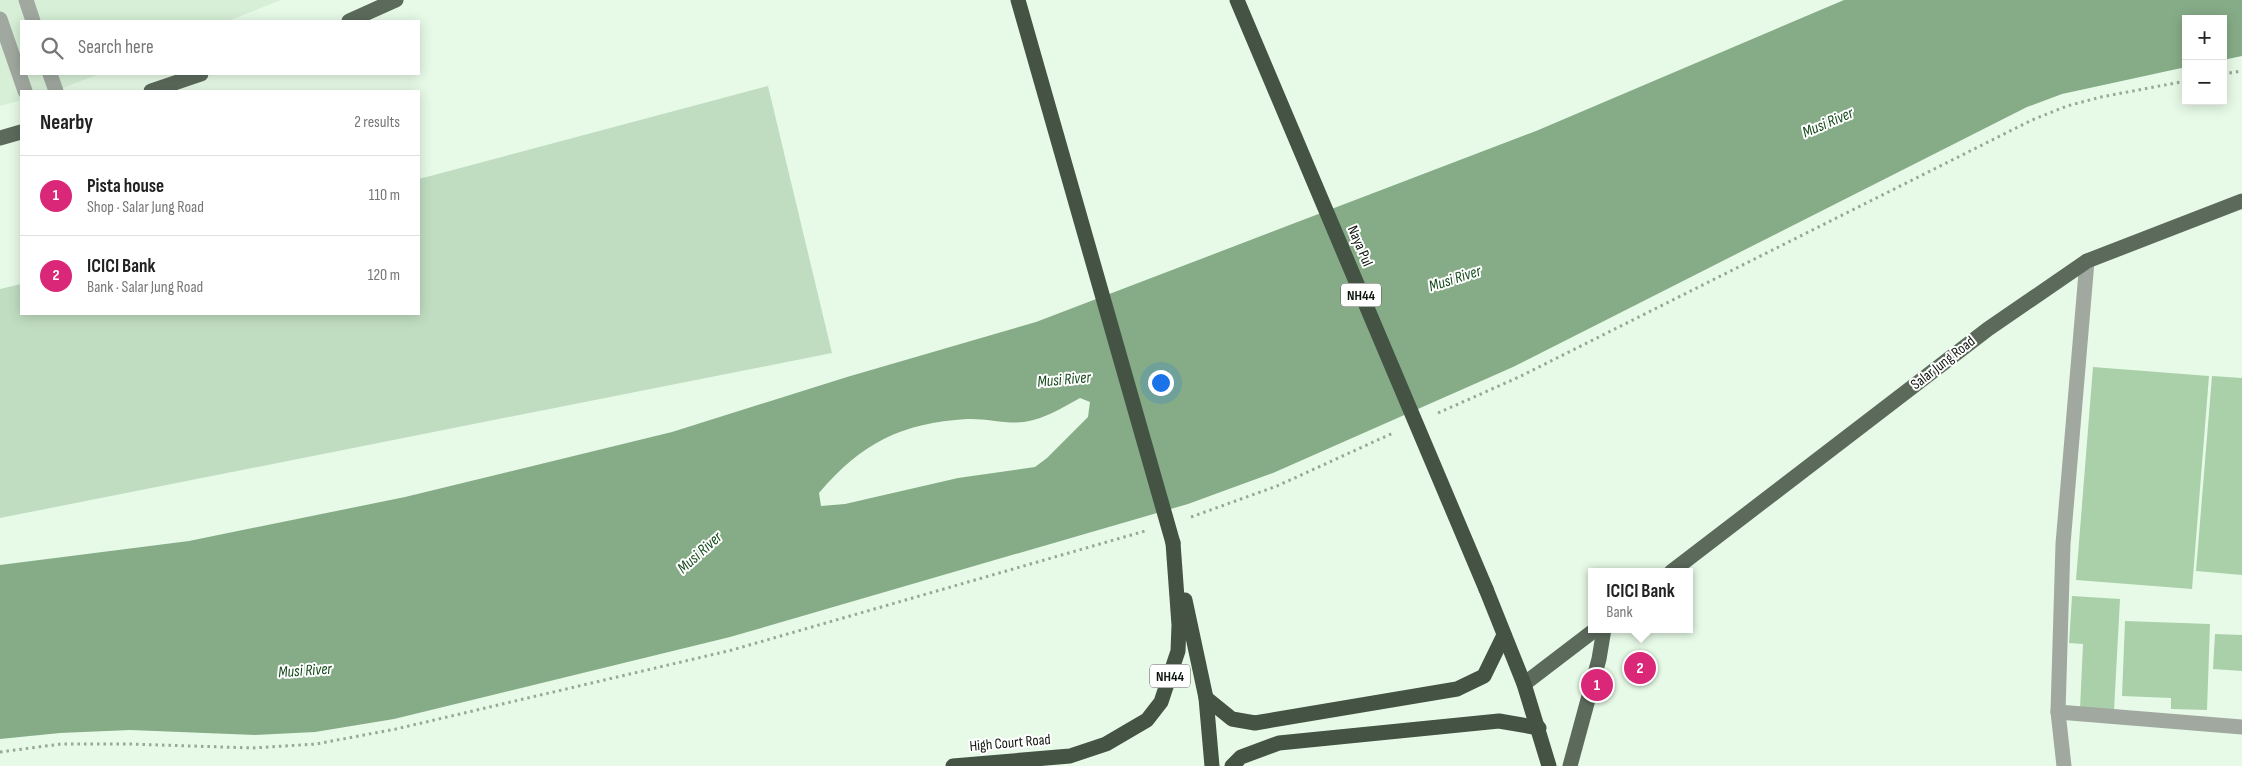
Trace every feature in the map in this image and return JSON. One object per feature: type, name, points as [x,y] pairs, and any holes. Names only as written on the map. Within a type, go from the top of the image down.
[{"type":"highway","name":"NH44","points":[[1018,0],[1173,543]]},
{"type":"highway","name":"Naya Pul","points":[[1238,0],[1504,635]]},
{"type":"highway","points":[[1173,543],[1206,698],[1232,719],[1255,723],[1457,689],[1484,676],[1504,635]]},
{"type":"highway","name":"High Court Road","points":[[953,766],[1070,756],[1106,744],[1147,720],[1161,702],[1178,651],[1179,625],[1173,543]]},
{"type":"highway","name":"NH44","points":[[1504,635],[1524,684],[1539,728],[1549,766]]},
{"type":"highway","name":"NH44","points":[[1206,698],[1212,766]]},
{"type":"highway","points":[[1232,766],[1241,757],[1279,743],[1498,721],[1539,728]]},
{"type":"main road","points":[[351,20],[396,0]]},
{"type":"main road","points":[[155,90],[198,75]]},
{"type":"main road","points":[[0,138],[20,132]]},
{"type":"main road","name":"Salar Jung Road","points":[[1676,568],[1988,329],[2087,261],[2242,202]]},
{"type":"main road","points":[[1524,684],[1591,633]]},
{"type":"main road","points":[[1570,766],[1599,659],[1603,633]]},
{"type":"street","points":[[26,0],[33,20]]},
{"type":"street","points":[[0,19],[20,74]]},
{"type":"street","points":[[20,75],[26,90]]},
{"type":"street","points":[[50,75],[56,90]]},
{"type":"street","points":[[2064,766],[2058,712],[2063,544],[2087,261]]},
{"type":"street","points":[[2058,712],[2242,727]]},
{"type":"path","points":[[2227,73],[2242,71]]},
{"type":"path","points":[[1429,417],[1519,377],[2032,120],[2067,106],[2101,97],[2182,82]]},
{"type":"path","points":[[1191,518],[1276,486],[1402,429]]},
{"type":"path","points":[[0,752],[61,744],[253,748],[316,744],[387,731],[732,650],[1152,528]]},
{"type":"shaded area","points":[[0,0],[281,0],[231,20],[20,20],[20,75],[96,75],[58,90],[20,90],[20,100],[0,106]]},
{"type":"shaded area","points":[[768,86],[832,353],[0,518],[0,289],[20,284],[20,315],[420,315],[420,179]]},
{"type":"water","name":"Musi River","points":[[1844,0],[2242,0],[2242,56],[2227,59],[2227,15],[2182,15],[2182,68],[2062,94],[2027,107],[1513,367],[1273,473],[1188,504],[730,637],[394,719],[315,732],[255,735],[130,730],[60,733],[0,739],[0,565],[189,541],[405,497],[672,432],[847,377],[1036,322],[1536,131]],"holes":[[[1080,398],[1090,402],[1088,417],[1047,458],[1035,467],[958,478],[845,504],[821,506],[819,493],[851,461],[884,439],[903,431],[922,425],[967,419],[1010,422],[1031,421],[1046,416]]]},
{"type":"building","points":[[2093,367],[2209,376],[2192,589],[2076,580]]},
{"type":"building","points":[[2212,376],[2242,378],[2242,575],[2196,571]]},
{"type":"building","points":[[2072,596],[2120,599],[2114,711],[2080,709],[2083,644],[2069,643]]},
{"type":"building","points":[[2125,621],[2210,624],[2207,710],[2171,709],[2171,698],[2122,696]]},
{"type":"building","points":[[2215,634],[2242,635],[2242,671],[2213,669]]},
{"type":"place","name":"ICICI Bank","points":[[1640,668]]},
{"type":"place","name":"Pista house","points":[[1597,685]]}]
